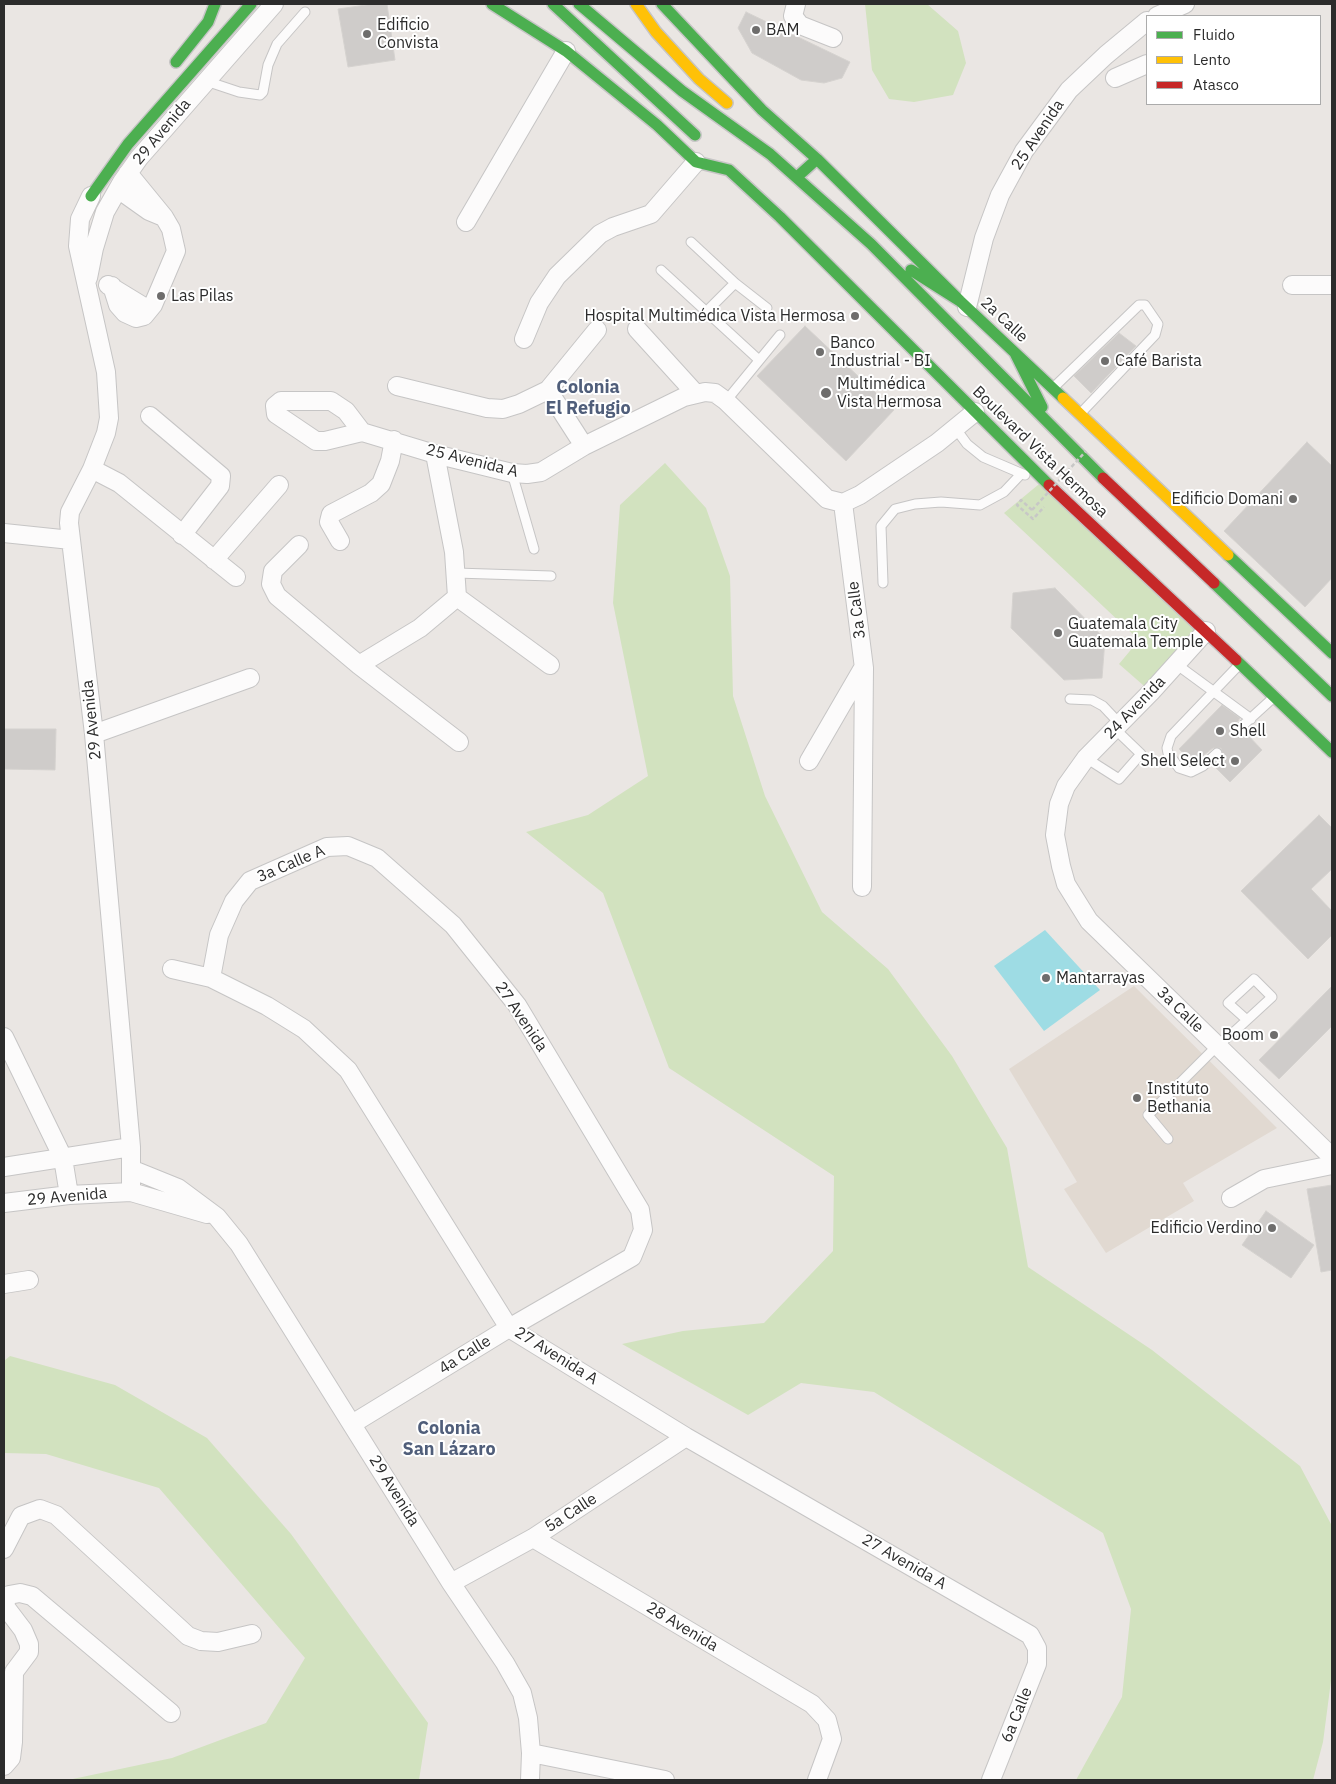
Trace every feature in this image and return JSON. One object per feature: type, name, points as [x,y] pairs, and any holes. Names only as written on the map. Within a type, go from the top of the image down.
[{"type":"main road","points":[[168,72],[208,22],[215,4]]},
{"type":"main road","points":[[91,196],[128,144],[251,4]]},
{"type":"main road","points":[[492,4],[566,51],[657,125],[696,162],[729,170]]},
{"type":"main road","name":"Boulevard Vista Hermosa","points":[[553,4],[753,191],[1044,480],[1332,752]]},
{"type":"main road","points":[[579,4],[682,91],[773,156]]},
{"type":"main road","points":[[636,4],[656,32],[699,79],[736,111]]},
{"type":"main road","name":"2a Calle","points":[[662,4],[762,110],[817,160],[1015,353],[1332,653]]},
{"type":"main road","points":[[750,123],[773,156],[771,174]]},
{"type":"main road","name":"Boulevard Vista Hermosa","points":[[773,156],[797,183],[870,244],[1051,427],[1332,696]]},
{"type":"main road","points":[[797,183],[817,160]]},
{"type":"main road","points":[[91,196],[103,161]]},
{"type":"main road","points":[[753,191],[764,185]]},
{"type":"main road","points":[[776,194],[774,206],[780,217]]},
{"type":"main road","points":[[870,244],[964,304]]},
{"type":"main road","points":[[1015,353],[1051,427]]},
{"type":"main road","points":[[1307,688],[1332,709]]},
{"type":"main road","points":[[1287,708],[1290,696]]},
{"type":"street","name":"29 Avenida","points":[[88,281],[100,226],[118,188],[128,173],[274,4]]},
{"type":"street","points":[[796,4],[793,16],[800,25],[833,38]]},
{"type":"street","points":[[1159,15],[1186,4]]},
{"type":"street","name":"25 Avenida","points":[[964,304],[984,238],[1000,195],[1024,151],[1069,90],[1146,22]]},
{"type":"street","points":[[466,222],[566,51]]},
{"type":"street","points":[[1115,78],[1146,64]]},
{"type":"street","points":[[524,339],[547,289],[563,269],[600,234],[614,226],[651,214],[696,162]]},
{"type":"street","points":[[88,281],[112,286],[118,305],[125,314],[136,318],[144,316],[150,310],[176,251],[171,229],[164,217],[128,173]]},
{"type":"street","points":[[118,188],[149,211],[164,217]]},
{"type":"street","name":"29 Avenida","points":[[91,196],[80,219],[78,232],[80,256],[88,281],[106,372],[109,399],[106,433],[92,469],[70,512],[71,540],[94,734],[131,1147],[131,1192]]},
{"type":"street","points":[[1292,285],[1332,285]]},
{"type":"street","points":[[637,329],[696,394]]},
{"type":"street","points":[[397,386],[487,408],[503,409],[519,404],[548,390],[597,330]]},
{"type":"street","points":[[548,390],[584,446]]},
{"type":"street","name":"25 Avenida A","points":[[362,432],[394,440],[435,454],[512,473],[541,472],[584,446],[684,397],[696,394],[720,397]]},
{"type":"street","points":[[720,397],[827,499],[843,503],[860,495],[956,429],[975,412]]},
{"type":"street","points":[[150,416],[221,476],[220,486],[182,535]]},
{"type":"street","points":[[340,541],[329,522],[331,514],[371,493],[381,484],[390,461],[394,440]]},
{"type":"street","points":[[435,454],[456,572],[457,597]]},
{"type":"street","points":[[92,469],[119,483],[236,577]]},
{"type":"street","points":[[214,560],[279,485]]},
{"type":"street","name":"3a Calle","points":[[843,503],[864,668],[862,887]]},
{"type":"street","points":[[4,533],[71,540]]},
{"type":"street","points":[[299,545],[273,570],[271,584],[277,596],[359,665],[459,742]]},
{"type":"street","points":[[359,665],[420,628],[457,597]]},
{"type":"street","points":[[457,597],[550,665]]},
{"type":"street","name":"24 Avenida","points":[[1066,786],[1086,758],[1206,631]]},
{"type":"street","points":[[809,761],[864,668]]},
{"type":"street","points":[[94,734],[250,678]]},
{"type":"street","name":"3a Calle","points":[[1066,786],[1060,804],[1055,835],[1066,884],[1075,902],[1089,921],[1332,1158]]},
{"type":"street","name":"3a Calle A","points":[[211,978],[219,935],[234,901],[250,881],[327,847],[348,846]]},
{"type":"street","name":"27 Avenida","points":[[348,846],[378,858],[453,925],[517,1005],[640,1210],[643,1230]]},
{"type":"street","name":"27 Avenida A","points":[[172,969],[211,978],[267,1006],[304,1029],[348,1070],[509,1328],[686,1437],[1030,1635],[1037,1648]]},
{"type":"street","points":[[6,1047],[63,1158],[69,1195]]},
{"type":"street","points":[[4,1167],[131,1147]]},
{"type":"street","points":[[1231,1198],[1264,1179],[1332,1165]]},
{"type":"street","name":"29 Avenida","points":[[131,1169],[178,1188],[217,1217],[239,1244],[451,1583],[506,1663],[522,1693],[528,1718],[531,1753],[530,1780]]},
{"type":"street","name":"29 Avenida","points":[[4,1203],[69,1195],[131,1192],[217,1217]]},
{"type":"street","name":"4a Calle","points":[[352,1424],[509,1328],[632,1258],[643,1230]]},
{"type":"street","points":[[4,1284],[29,1280]]},
{"type":"street","name":"5a Calle","points":[[451,1583],[533,1538],[686,1437]]},
{"type":"street","points":[[4,1549],[20,1516],[40,1508],[56,1515],[188,1636],[201,1641],[218,1642],[252,1634]]},
{"type":"street","name":"28 Avenida","points":[[533,1538],[812,1704],[827,1720],[832,1738],[817,1780]]},
{"type":"street","points":[[4,1766],[11,1758],[13,1742],[9,1673],[29,1652],[29,1644],[23,1630],[4,1605],[9,1595],[20,1593],[32,1596],[171,1713]]},
{"type":"street","name":"6a Calle","points":[[991,1780],[1037,1664],[1037,1648]]},
{"type":"street","points":[[531,1753],[666,1780]]},
{"type":"lane","points":[[206,81],[239,92],[260,95],[263,92],[268,65],[277,44],[305,12]]},
{"type":"lane","points":[[691,242],[735,284],[767,308]]},
{"type":"lane","points":[[662,270],[759,360]]},
{"type":"lane","points":[[706,312],[735,284]]},
{"type":"lane","points":[[1053,389],[1139,305],[1145,305],[1158,324],[1155,335],[1080,414]]},
{"type":"lane","points":[[720,397],[759,360],[780,335]]},
{"type":"lane","points":[[956,429],[967,444],[983,457],[1021,474],[1044,480]]},
{"type":"lane","points":[[512,473],[534,549]]},
{"type":"lane","points":[[883,583],[881,526],[896,509],[915,504],[941,502],[980,505],[1004,492],[1021,474]]},
{"type":"lane","points":[[456,572],[551,576]]},
{"type":"lane","points":[[1176,664],[1214,690],[1251,719]]},
{"type":"lane","points":[[1217,753],[1203,766],[1191,772],[1179,768],[1168,753],[1167,748],[1171,736],[1240,664]]},
{"type":"lane","points":[[1240,728],[1275,697]]},
{"type":"lane","points":[[1070,699],[1092,700],[1103,706],[1141,754],[1119,779],[1086,758]]},
{"type":"lane","points":[[1168,1139],[1148,1115],[1217,1046],[1247,1020],[1272,997],[1254,979],[1228,1003],[1247,1020]]},
{"type":"path","points":[[1028,515],[1017,505],[1021,500],[1032,510],[1086,450]]},
{"type":"shaded area","name":"Instituto Bethania","points":[[1134,986],[1277,1128],[1183,1183],[1194,1201],[1106,1253],[1064,1189],[1077,1182],[1009,1069]]},
{"type":"green space","points":[[865,4],[927,4],[958,31],[966,63],[953,95],[914,102],[889,99],[872,70]]},
{"type":"green space","points":[[665,463],[706,508],[730,576],[733,696],[765,796],[822,912],[888,969],[952,1056],[1007,1148],[1028,1267],[1152,1350],[1300,1466],[1332,1526],[1332,1673],[1323,1742],[1313,1780],[1076,1780],[1122,1697],[1131,1609],[1103,1533],[874,1392],[801,1383],[748,1415],[622,1344],[683,1331],[764,1323],[833,1251],[834,1176],[669,1068],[603,893],[526,832],[588,815],[648,776],[613,603],[620,505]]},
{"type":"green space","points":[[1044,480],[1206,631],[1151,692],[1119,664],[1139,640],[1004,513]]},
{"type":"green space","points":[[10,1356],[115,1385],[207,1438],[291,1534],[428,1723],[419,1780],[68,1780],[172,1758],[266,1723],[305,1658],[159,1488],[46,1454],[4,1453],[4,1361]]},
{"type":"water","name":"Mantarrayas","points":[[1045,930],[1100,990],[1044,1031],[994,966]]},
{"type":"building","name":"Edificio Convista","points":[[387,4],[395,60],[348,67],[338,9]]},
{"type":"building","points":[[746,12],[850,62],[842,78],[824,83],[801,80],[752,53],[738,28]]},
{"type":"building","name":"Multimédica Vista Hermosa","points":[[805,326],[894,410],[846,461],[757,376]]},
{"type":"building","name":"Café Barista","points":[[1119,333],[1136,346],[1091,393],[1074,376]]},
{"type":"building","name":"Edificio Domani","points":[[1307,442],[1332,466],[1332,578],[1305,607],[1224,531]]},
{"type":"building","name":"Guatemala City Guatemala Temple","points":[[1055,588],[1105,639],[1102,678],[1064,680],[1011,628],[1013,593]]},
{"type":"building","name":"Shell","points":[[1222,705],[1240,718],[1234,727],[1236,733],[1241,734],[1245,732],[1262,750],[1230,782],[1213,765],[1223,755],[1221,748],[1213,748],[1194,763],[1179,749]]},
{"type":"building","points":[[4,729],[56,729],[55,770],[4,769]]},
{"type":"building","points":[[1319,815],[1332,828],[1332,869],[1311,889],[1332,911],[1332,935],[1308,959],[1241,891]]},
{"type":"building","points":[[1332,986],[1332,1026],[1279,1079],[1259,1060]]},
{"type":"building","points":[[1332,1185],[1332,1270],[1321,1272],[1307,1189]]},
{"type":"building","name":"Edificio Verdino","points":[[1266,1211],[1314,1245],[1291,1278],[1242,1245]]},
{"type":"traffic: fast","points":[[176,62],[208,22],[215,4]]},
{"type":"traffic: fast","points":[[91,196],[128,144],[251,4]]},
{"type":"traffic: fast","points":[[492,4],[566,51],[657,125],[696,162],[729,170]]},
{"type":"traffic: fast","points":[[553,4],[695,135]]},
{"type":"traffic: fast","points":[[579,4],[682,91],[770,154]]},
{"type":"traffic: fast","points":[[662,4],[762,110],[817,159],[960,301],[1063,398]]},
{"type":"traffic: fast","points":[[770,154],[871,244],[1103,478]]},
{"type":"traffic: fast","points":[[797,177],[817,159]]},
{"type":"traffic: fast","points":[[729,170],[780,217],[1049,485]]},
{"type":"traffic: fast","points":[[911,270],[960,301]]},
{"type":"traffic: fast","points":[[1015,353],[1042,407]]},
{"type":"traffic: fast","points":[[1228,555],[1332,653]]},
{"type":"traffic: fast","points":[[1214,583],[1332,696]]},
{"type":"traffic: fast","points":[[1236,660],[1332,752]]},
{"type":"traffic: slow","points":[[636,4],[656,32],[699,79],[727,103]]},
{"type":"traffic: slow","points":[[1063,398],[1228,555]]},
{"type":"traffic: jam","points":[[1103,478],[1214,583]]},
{"type":"traffic: jam","points":[[1049,485],[1236,660]]},
{"type":"place","name":"BAM","points":[[756,30]]},
{"type":"place","name":"Edificio Convista","points":[[367,34]]},
{"type":"place","name":"Las Pilas","points":[[161,296]]},
{"type":"place","name":"Hospital Multimédica Vista Hermosa","points":[[855,316]]},
{"type":"place","name":"Banco Industrial - BI","points":[[820,352]]},
{"type":"place","name":"Café Barista","points":[[1105,361]]},
{"type":"place","name":"Multimédica Vista Hermosa","points":[[826,393]]},
{"type":"place","name":"Edificio Domani","points":[[1293,499]]},
{"type":"place","name":"Guatemala City Guatemala Temple","points":[[1058,633]]},
{"type":"place","name":"Shell","points":[[1220,731]]},
{"type":"place","name":"Shell Select","points":[[1235,761]]},
{"type":"place","name":"Mantarrayas","points":[[1046,978]]},
{"type":"place","name":"Boom","points":[[1274,1035]]},
{"type":"place","name":"Instituto Bethania","points":[[1137,1098]]},
{"type":"place","name":"Edificio Verdino","points":[[1272,1228]]},
{"type":"district","name":"Colonia El Refugio","points":[[588,398]]},
{"type":"district","name":"Colonia San Lázaro","points":[[449,1439]]}]
